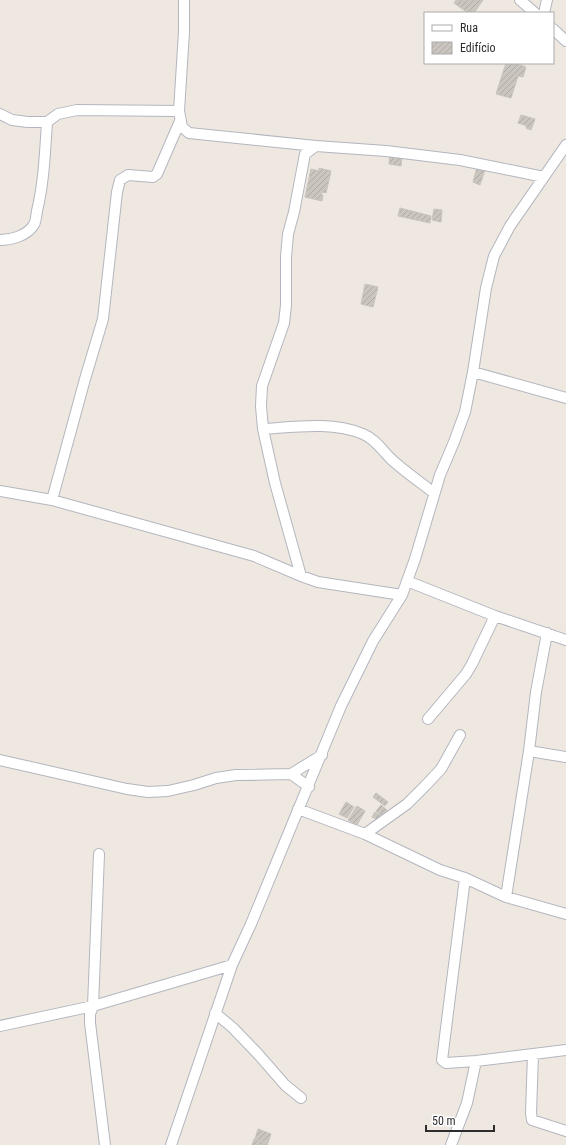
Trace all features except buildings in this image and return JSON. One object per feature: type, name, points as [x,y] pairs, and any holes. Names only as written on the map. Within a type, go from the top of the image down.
[{"type":"street","points":[[184,0],[180,116],[182,127],[188,133],[316,146],[386,151],[460,160],[544,177]]},
{"type":"street","points":[[520,0],[534,12]]},
{"type":"street","points":[[544,12],[547,0]]},
{"type":"street","points":[[554,30],[566,41]]},
{"type":"street","points":[[0,114],[12,120],[28,122],[47,122],[58,114],[77,110],[180,116]]},
{"type":"street","points":[[52,500],[83,385],[102,324],[120,180],[128,175],[153,177],[157,174],[180,116]]},
{"type":"street","points":[[0,240],[18,237],[26,233],[34,226],[42,191],[47,122]]},
{"type":"street","points":[[296,144],[305,154]]},
{"type":"street","points":[[171,1145],[232,965],[251,924],[341,706],[372,641],[402,595],[416,559],[440,475],[465,412],[473,372],[486,288],[494,256],[510,226],[566,145]]},
{"type":"street","points":[[301,576],[275,484],[263,429],[261,406],[262,386],[284,322],[288,234],[294,212],[305,154],[316,146]]},
{"type":"street","points":[[473,372],[566,398]]},
{"type":"street","points":[[263,429],[307,425],[326,426],[364,434],[373,440],[391,459],[434,493]]},
{"type":"street","points":[[0,490],[52,500],[254,556],[318,582],[402,595]]},
{"type":"street","points":[[407,581],[495,616],[566,640]]},
{"type":"street","points":[[428,718],[466,674],[495,616]]},
{"type":"street","points":[[506,897],[536,692],[547,634]]},
{"type":"street","points":[[365,834],[407,804],[425,786],[441,768],[460,735]]},
{"type":"street","points":[[528,750],[566,757]]},
{"type":"street","points":[[0,760],[127,789],[148,792],[168,791],[216,778],[236,775],[291,774],[322,755]]},
{"type":"street","points":[[291,774],[309,786]]},
{"type":"street","points":[[298,809],[365,834],[440,870],[465,878],[506,897],[566,914]]},
{"type":"street","points":[[99,854],[93,1006],[90,1014],[91,1036],[105,1145]]},
{"type":"street","points":[[465,878],[442,1060],[446,1063],[476,1061],[566,1050]]},
{"type":"street","points":[[0,1026],[93,1006],[232,965]]},
{"type":"street","points":[[215,1013],[233,1028],[285,1085],[301,1098]]},
{"type":"street","points":[[533,1054],[532,1120],[566,1131]]},
{"type":"street","points":[[451,1145],[467,1103],[476,1061]]}]
